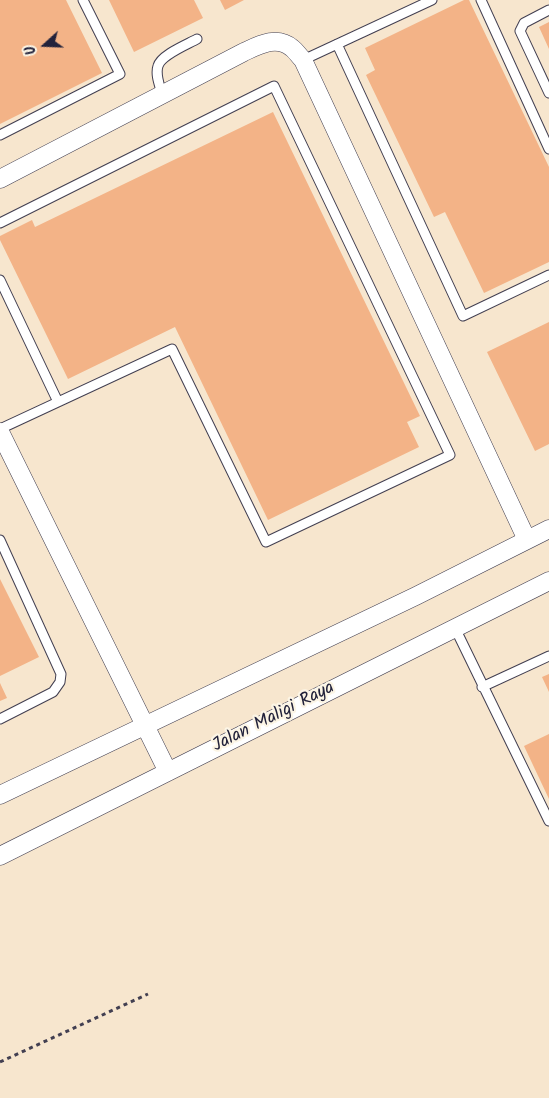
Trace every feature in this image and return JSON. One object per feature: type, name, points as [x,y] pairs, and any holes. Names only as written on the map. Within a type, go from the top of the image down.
[{"type":"street","points":[[0,179],[244,52],[267,42],[281,43],[292,47],[302,60],[527,540]]},
{"type":"street","points":[[0,431],[168,772]]},
{"type":"street","points":[[0,796],[416,596],[549,529]]},
{"type":"street","name":"Jalan Maligi Raya","points":[[0,856],[549,581]]},
{"type":"lane","points":[[0,135],[120,74],[83,0]]},
{"type":"lane","points":[[302,60],[432,0]]},
{"type":"lane","points":[[481,0],[549,149]]},
{"type":"lane","points":[[549,10],[524,22],[520,32],[549,93]]},
{"type":"lane","points":[[162,94],[157,73],[158,65],[163,58],[196,40]]},
{"type":"lane","points":[[337,44],[463,316],[549,275]]},
{"type":"lane","points":[[0,223],[274,86],[450,455],[266,542],[172,349],[0,431]]},
{"type":"lane","points":[[0,280],[58,402]]},
{"type":"lane","points":[[0,540],[61,674],[60,682],[53,692],[0,719]]},
{"type":"lane","points":[[455,628],[482,687],[549,821]]},
{"type":"lane","points":[[482,687],[549,656]]},
{"type":"path","points":[[0,1062],[148,994]]},
{"type":"building","points":[[0,0],[66,0],[102,73],[0,124]]},
{"type":"building","points":[[109,0],[194,0],[203,18],[134,52]]},
{"type":"building","points":[[220,0],[244,0],[225,10]]},
{"type":"building","points":[[464,0],[469,0],[549,167],[549,262],[484,293],[445,212],[434,217],[366,75],[375,70],[365,48]]},
{"type":"building","points":[[549,22],[549,49],[539,27]]},
{"type":"building","points":[[273,112],[420,416],[407,422],[419,447],[268,520],[175,327],[68,379],[0,240],[0,236],[32,220],[35,227]]},
{"type":"building","points":[[549,322],[549,444],[535,451],[487,352]]},
{"type":"building","points":[[0,579],[39,657],[0,676]]},
{"type":"building","points":[[549,674],[549,692],[542,677]]},
{"type":"building","points":[[0,683],[7,698],[0,701]]},
{"type":"building","points":[[549,734],[549,799],[524,746]]}]
